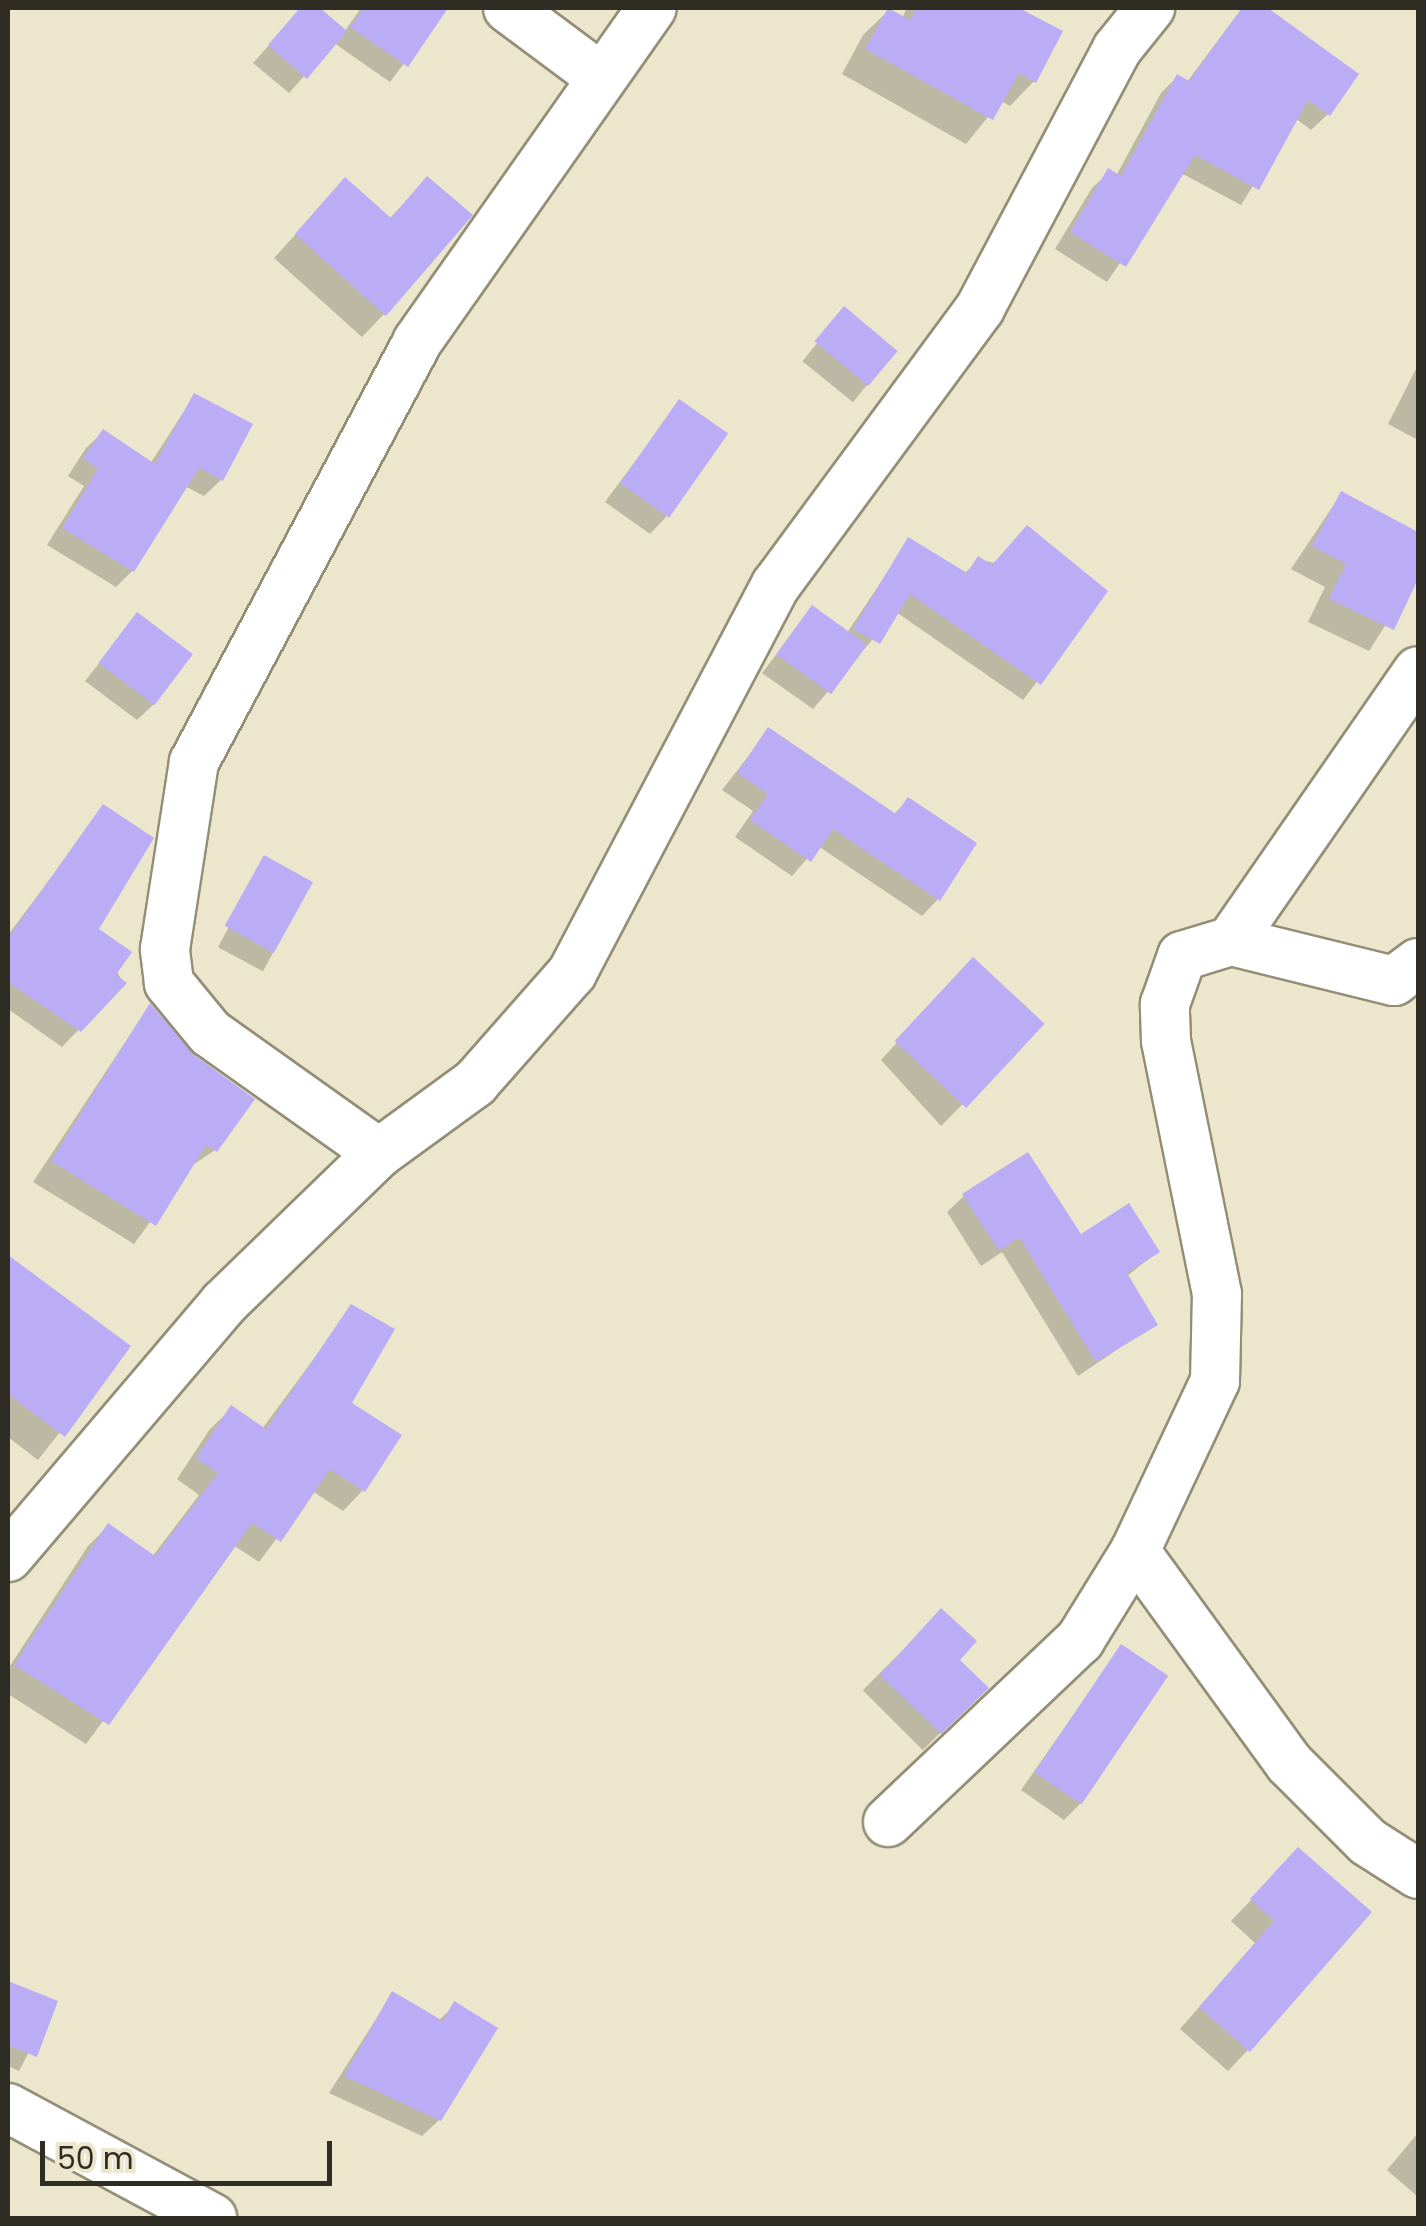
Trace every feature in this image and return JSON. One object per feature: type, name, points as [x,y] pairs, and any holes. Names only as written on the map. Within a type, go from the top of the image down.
[{"type":"street","points":[[508,8],[598,75]]},
{"type":"street","points":[[379,1153],[210,1033],[168,983],[188,792],[207,728],[417,342],[598,75],[652,8]]},
{"type":"street","points":[[8,1558],[224,1303],[379,1153],[474,1083],[572,974],[776,585],[980,308],[1109,63],[1150,8]]},
{"type":"street","points":[[1231,941],[1418,671]]},
{"type":"street","points":[[888,1822],[1070,1652],[1135,1551],[1215,1381],[1222,1338],[1165,1004],[1182,956],[1231,941],[1378,980],[1405,977],[1418,963]]},
{"type":"street","points":[[1135,1551],[1290,1762],[1368,1842],[1418,1874]]},
{"type":"street","points":[[8,2108],[212,2218]]},
{"type":"building","points":[[300,8],[320,8],[347,31],[307,79],[268,45]]},
{"type":"building","points":[[364,8],[448,8],[408,67],[350,27]]},
{"type":"building","points":[[888,8],[910,20],[917,8],[1019,8],[1063,31],[1036,83],[1019,73],[993,120],[865,49]]},
{"type":"building","points":[[1242,8],[1268,8],[1359,74],[1330,116],[1308,100],[1259,190],[1195,155],[1126,267],[1070,232],[1108,168],[1121,176],[1177,74],[1189,81]]},
{"type":"building","points":[[427,176],[473,215],[386,316],[295,234],[345,177],[391,218]]},
{"type":"building","points":[[844,306],[898,351],[868,386],[814,341]]},
{"type":"building","points":[[194,393],[253,424],[223,481],[199,468],[134,572],[62,528],[98,469],[83,458],[103,429],[155,464]]},
{"type":"building","points":[[679,399],[728,433],[669,518],[620,483]]},
{"type":"building","points":[[1341,491],[1418,532],[1418,579],[1394,630],[1329,599],[1346,564],[1312,546]]},
{"type":"building","points":[[1027,525],[1108,591],[1041,685],[910,594],[880,644],[853,629],[908,537],[967,573],[978,556],[992,565]]},
{"type":"building","points":[[812,605],[867,645],[831,694],[776,654]]},
{"type":"building","points":[[137,612],[193,654],[154,705],[98,663]]},
{"type":"building","points":[[768,727],[896,814],[908,797],[977,843],[940,901],[833,829],[811,862],[750,820],[768,794],[737,773]]},
{"type":"building","points":[[103,804],[154,838],[99,929],[132,952],[116,975],[127,983],[81,1032],[8,982],[8,938]]},
{"type":"building","points":[[264,855],[313,882],[274,953],[225,926]]},
{"type":"building","points":[[973,957],[1045,1024],[966,1108],[895,1041]]},
{"type":"building","points":[[150,1003],[194,1055],[255,1099],[217,1152],[206,1145],[156,1226],[51,1161]]},
{"type":"building","points":[[1028,1152],[1081,1234],[1129,1203],[1160,1252],[1127,1273],[1158,1325],[1096,1362],[1019,1237],[999,1251],[962,1194]]},
{"type":"building","points":[[8,1255],[131,1346],[65,1437],[8,1394]]},
{"type":"building","points":[[351,1304],[395,1329],[352,1403],[402,1435],[365,1492],[330,1469],[281,1542],[252,1523],[109,1725],[14,1665],[108,1523],[155,1556],[218,1473],[196,1458],[231,1405],[266,1429]]},
{"type":"building","points":[[941,1608],[977,1641],[960,1660],[989,1688],[941,1734],[880,1675]]},
{"type":"building","points":[[1121,1644],[1168,1676],[1082,1804],[1034,1773]]},
{"type":"building","points":[[1298,1847],[1372,1912],[1250,2052],[1199,2007],[1274,1921],[1250,1899]]},
{"type":"building","points":[[8,1981],[58,2001],[37,2057],[8,2045]]},
{"type":"building","points":[[392,1991],[443,2021],[454,2001],[498,2028],[441,2121],[344,2076]]}]
